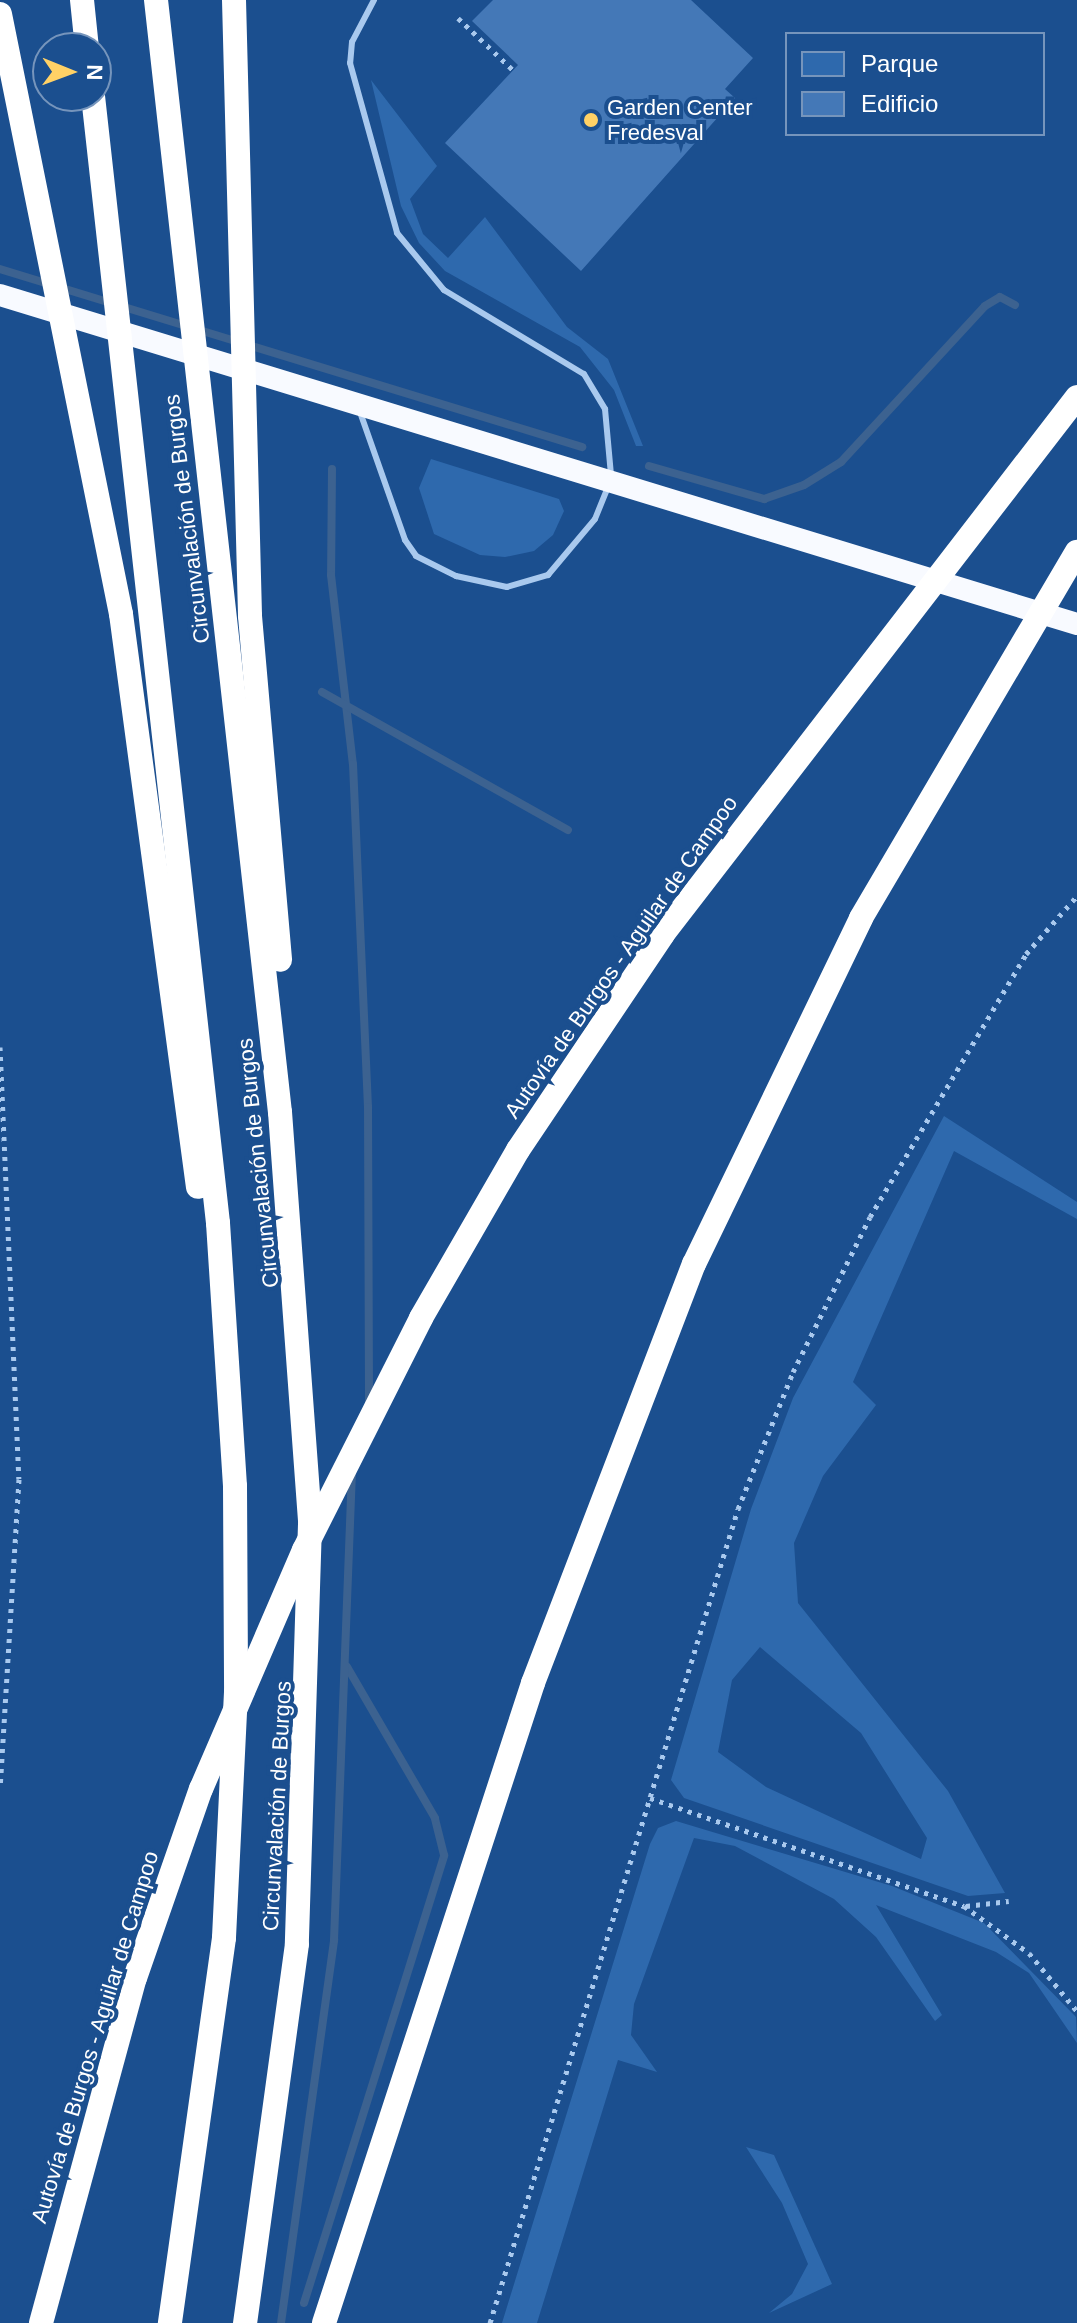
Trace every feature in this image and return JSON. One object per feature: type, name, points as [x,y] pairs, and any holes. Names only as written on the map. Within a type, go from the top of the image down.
[{"type":"highway","points":[[82,0],[85,32]]},
{"type":"highway","name":"Circunvalación de Burgos","points":[[156,0],[304,1380],[310,1539],[302,1866],[276,2134],[245,2323]]},
{"type":"highway","points":[[234,0],[241,412],[253,656],[293,1125],[304,1380]]},
{"type":"highway","points":[[0,14],[146,772],[235,1486]]},
{"type":"highway","points":[[0,58],[49,265]]},
{"type":"highway","name":"Circunvalación de Burgos","points":[[95,112],[218,1223],[235,1486],[236,1692],[224,1938],[170,2323]]},
{"type":"highway","points":[[0,295],[1077,624]]},
{"type":"highway","name":"Autovía de Burgos - Aguilar de Campoo","points":[[41,2323],[135,1978],[218,1745],[331,1492],[466,1239],[603,1019],[905,613],[1077,397]]},
{"type":"highway","points":[[324,2323],[533,1683],[651,1367],[748,1147],[861,918],[1015,647],[1077,552]]},
{"type":"lane","points":[[357,405],[405,540],[416,556],[456,576],[507,587],[548,575],[595,519],[610,482],[605,409],[584,374],[444,290],[397,233],[350,63],[352,42],[374,0]]},
{"type":"path","points":[[458,18],[513,70]]},
{"type":"path","points":[[490,2323],[738,1509],[793,1372],[870,1217],[1026,954],[1077,896]]},
{"type":"path","points":[[0,1047],[19,1479],[0,1788]]},
{"type":"path","points":[[650,1798],[964,1906],[1029,1953],[1077,2011]]},
{"type":"path","points":[[964,1906],[1009,1901]]},
{"type":"green space","points":[[371,80],[437,166],[410,199],[423,234],[448,258],[485,217],[567,327],[608,359],[643,446],[636,446],[614,390],[580,347],[445,271],[419,243],[401,206]]},
{"type":"green space","points":[[431,459],[559,499],[564,511],[553,535],[534,551],[505,557],[480,555],[434,534],[419,488]]},
{"type":"green space","points":[[944,1116],[1077,1202],[1077,1219],[954,1151],[853,1382],[876,1405],[823,1476],[794,1543],[798,1603],[948,1791],[1005,1893],[968,1896],[684,1798],[671,1780],[751,1509],[793,1398]],"holes":[[[760,1647],[861,1733],[927,1838],[921,1859],[766,1787],[718,1752],[732,1680]]]},
{"type":"green space","points":[[676,1821],[892,1886],[984,1923],[1076,2017],[1077,2043],[1029,1973],[996,1952],[876,1905],[942,2015],[935,2021],[876,1937],[834,1899],[735,1846],[694,1838],[634,2004],[631,2035],[657,2072],[618,2060],[537,2323],[502,2323],[650,1844],[658,1828]]},
{"type":"green space","points":[[746,2147],[774,2155],[832,2284],[769,2313],[792,2294],[808,2264],[782,2203]]},
{"type":"building","name":"Garden Center Fredesval","points":[[493,0],[691,0],[753,58],[725,89],[735,98],[581,271],[445,143],[518,65],[472,21]]},
{"type":"waterway","points":[[0,269],[582,447]]},
{"type":"waterway","points":[[649,466],[764,499],[804,485],[841,462],[985,306],[1000,297],[1015,305]]},
{"type":"waterway","points":[[332,469],[331,575],[353,764],[368,1107],[369,1403]]},
{"type":"waterway","points":[[322,692],[568,830]]},
{"type":"waterway","points":[[281,2323],[334,1940],[352,1473]]},
{"type":"waterway","points":[[304,2303],[444,1855],[435,1818],[347,1667]]},
{"type":"place","name":"Garden Center Fredesval","points":[[591,120]]}]
